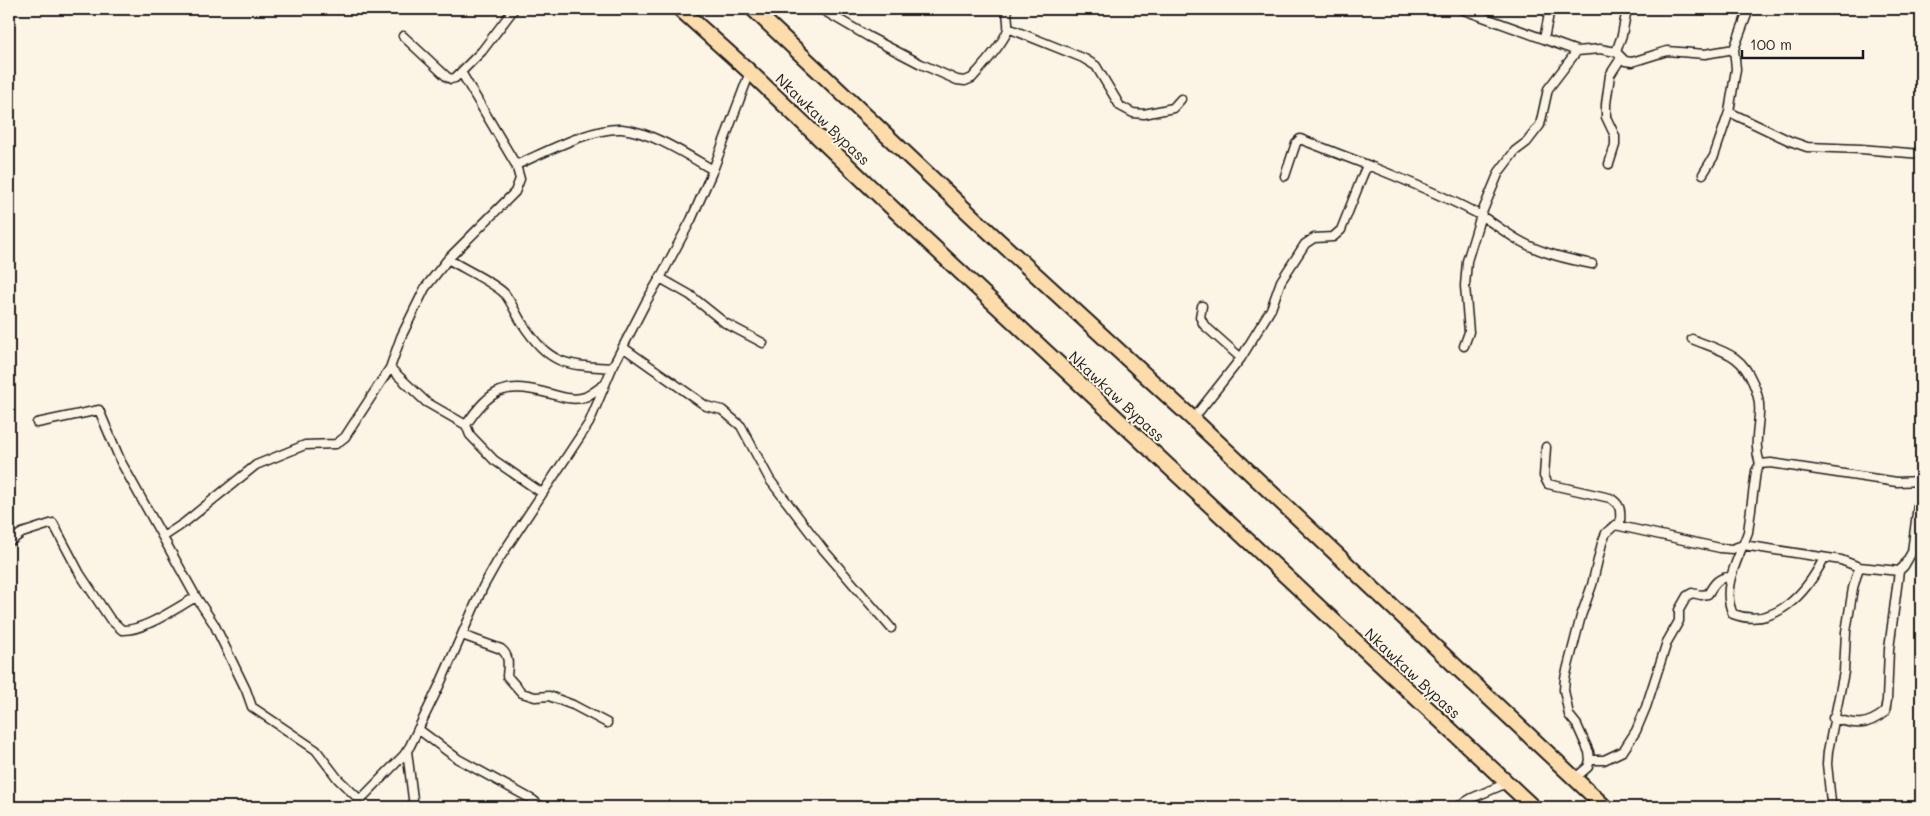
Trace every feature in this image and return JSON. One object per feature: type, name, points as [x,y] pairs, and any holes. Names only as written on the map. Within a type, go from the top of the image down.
[{"type":"highway","name":"Nkawkaw Bypass","points":[[680,9],[750,72],[915,230],[1533,807]]},
{"type":"highway","points":[[762,11],[974,218],[1193,419],[1605,807]]},
{"type":"street","points":[[403,36],[447,78],[451,79],[455,78],[482,51],[514,9]]},
{"type":"street","points":[[821,9],[869,37],[957,80],[965,81],[972,78],[998,46],[1008,28],[1006,16],[1008,9]]},
{"type":"street","points":[[1461,9],[1577,51],[1600,48],[1632,62],[1674,50],[1705,54],[1734,49]]},
{"type":"street","points":[[1544,39],[1550,9]]},
{"type":"street","points":[[1609,164],[1615,145],[1615,136],[1606,117],[1606,104],[1610,75],[1619,55],[1627,9]]},
{"type":"street","points":[[1703,174],[1714,156],[1728,112],[1736,69],[1734,49],[1750,9]]},
{"type":"street","points":[[1008,28],[1083,58],[1096,66],[1120,106],[1133,113],[1144,114],[1174,108],[1180,99]]},
{"type":"street","points":[[1464,346],[1469,332],[1465,286],[1468,261],[1481,215],[1499,172],[1515,151],[1527,142],[1540,125],[1548,89],[1577,51]]},
{"type":"street","points":[[163,537],[184,523],[256,465],[305,445],[336,444],[345,437],[390,368],[401,337],[425,288],[448,259],[515,192],[520,179],[516,165],[461,72]]},
{"type":"street","points":[[36,424],[99,410],[122,462],[196,596],[214,624],[246,690],[252,707],[316,750],[358,804],[407,751],[496,562],[589,422],[612,368],[691,220],[713,170],[750,72]]},
{"type":"street","points":[[1728,112],[1807,147],[1861,148],[1921,154]]},
{"type":"street","points":[[516,165],[596,132],[622,130],[645,136],[678,150],[713,170]]},
{"type":"street","points":[[1285,176],[1296,143],[1300,139],[1417,184],[1481,215],[1521,242],[1560,258],[1592,264]]},
{"type":"street","points":[[1193,419],[1241,358],[1271,309],[1281,281],[1305,244],[1314,238],[1332,237],[1341,230],[1365,170],[1370,166]]},
{"type":"street","points":[[448,259],[504,294],[525,328],[543,351],[560,361],[583,366],[612,368]]},
{"type":"street","points":[[660,278],[690,295],[725,323],[763,343]]},
{"type":"street","points":[[1202,306],[1200,317],[1204,326],[1241,358]]},
{"type":"street","points":[[1692,339],[1735,358],[1746,371],[1758,396],[1760,413],[1756,433],[1756,452],[1760,464],[1756,471],[1748,532],[1730,577],[1728,604],[1733,614],[1742,617],[1762,618],[1776,613],[1798,595],[1817,572],[1824,558]]},
{"type":"street","points":[[624,348],[706,406],[722,410],[741,426],[770,480],[822,548],[891,628]]},
{"type":"street","points":[[390,368],[426,402],[466,425],[470,435],[494,460],[542,493]]},
{"type":"street","points":[[466,425],[479,406],[489,396],[505,388],[533,389],[570,399],[585,397],[605,384]]},
{"type":"street","points":[[1546,447],[1544,476],[1548,484],[1610,498],[1618,503],[1620,507],[1620,526]]},
{"type":"street","points":[[1574,779],[1588,766],[1590,760],[1589,752],[1577,725],[1569,715],[1565,703],[1565,678],[1602,543],[1606,533],[1611,528],[1615,525],[1720,548],[1732,549],[1743,545],[1841,560],[1859,567],[1899,570],[1904,566],[1912,552],[1921,481],[1921,448]]},
{"type":"street","points":[[1760,464],[1771,463],[1897,482],[1921,481]]},
{"type":"street","points":[[9,542],[22,533],[53,523],[80,574],[110,619],[122,630],[131,630],[138,627],[196,596]]},
{"type":"street","points":[[1914,537],[1921,533]]},
{"type":"street","points":[[1831,802],[1827,764],[1833,718],[1844,672],[1846,632],[1853,588],[1859,567]]},
{"type":"street","points":[[1833,718],[1848,723],[1860,724],[1873,721],[1884,712],[1887,700],[1889,649],[1899,570]]},
{"type":"street","points":[[1590,760],[1604,760],[1623,751],[1636,731],[1646,707],[1667,642],[1679,621],[1679,610],[1687,596],[1692,593],[1708,594],[1717,580],[1723,577],[1730,577]]},
{"type":"street","points":[[462,635],[501,649],[506,653],[508,659],[507,676],[522,693],[535,697],[549,696],[573,705],[607,723]]},
{"type":"street","points":[[418,729],[458,759],[533,800],[540,807]]},
{"type":"street","points":[[407,751],[414,807]]},
{"type":"street","points":[[1458,807],[1472,798],[1507,783]]}]
